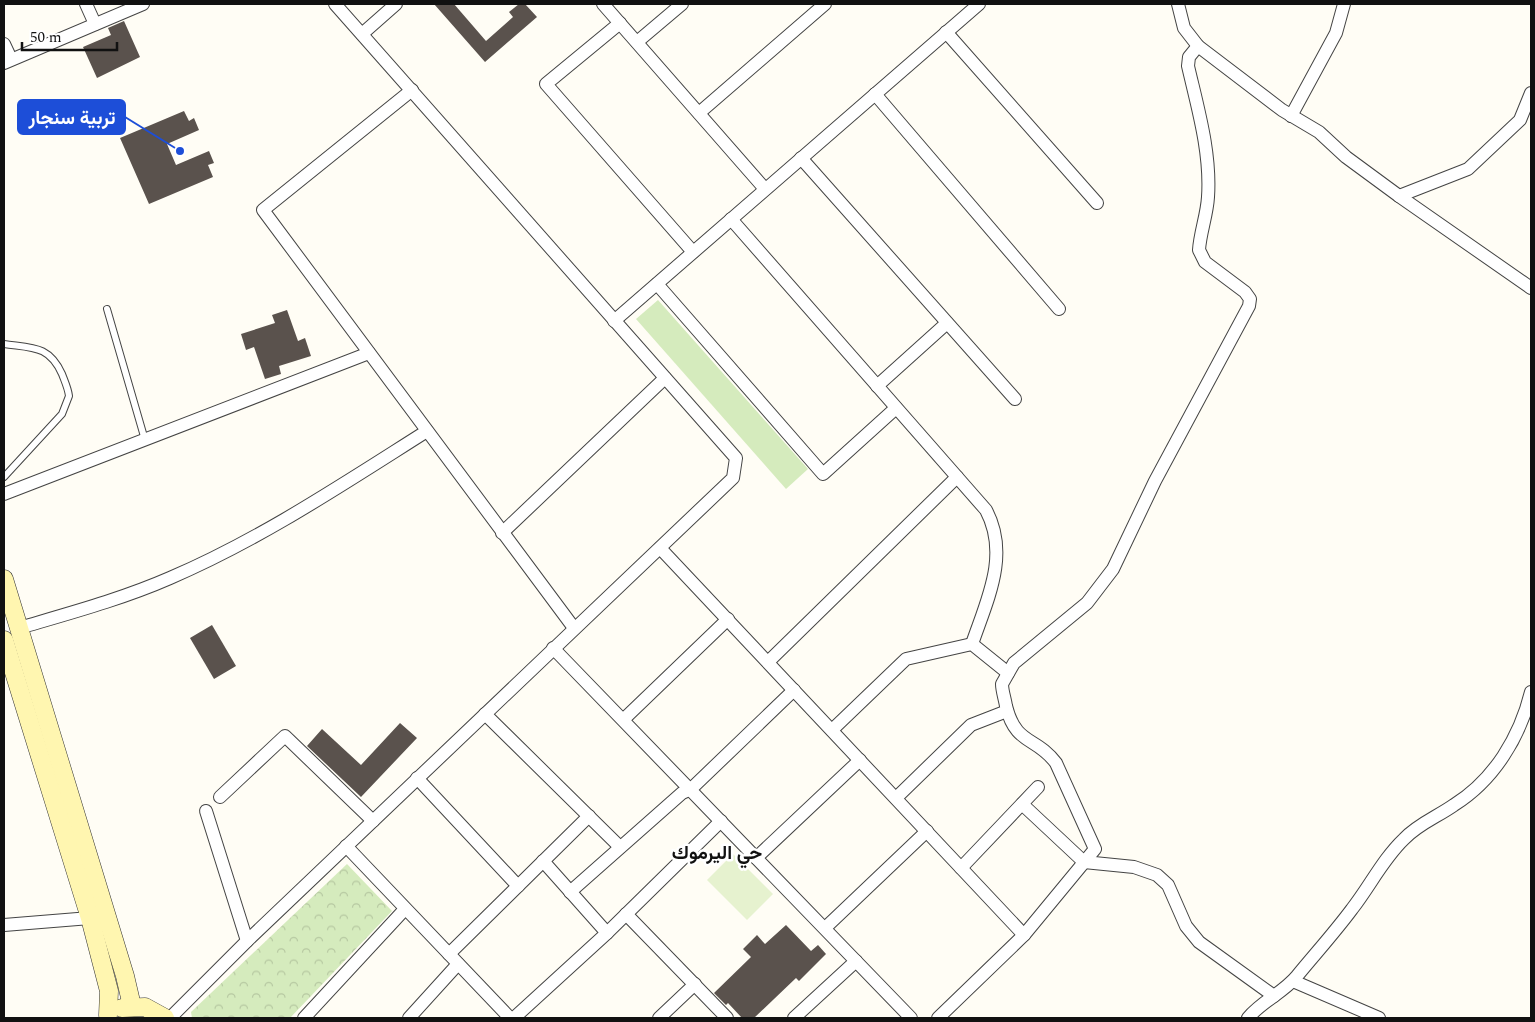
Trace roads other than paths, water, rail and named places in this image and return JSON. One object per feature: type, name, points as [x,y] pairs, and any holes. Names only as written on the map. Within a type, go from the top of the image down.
[{"type":"street","points":[[86,4],[95,24]]},
{"type":"street","points":[[4,44],[7,61],[143,4]]},
{"type":"street","points":[[170,1018],[346,846],[733,478],[736,458],[335,4]]},
{"type":"street","points":[[362,34],[396,4]]},
{"type":"street","points":[[603,4],[765,190]]},
{"type":"street","points":[[637,42],[682,4]]},
{"type":"street","points":[[699,113],[825,4]]},
{"type":"street","points":[[614,320],[979,4]]},
{"type":"street","points":[[1178,4],[1184,28],[1198,46],[1291,116],[1318,132],[1346,157],[1399,196],[1531,288]]},
{"type":"street","points":[[1291,116],[1336,33],[1344,4]]},
{"type":"street","points":[[620,23],[546,84],[693,252]]},
{"type":"street","points":[[946,32],[1097,203]]},
{"type":"street","points":[[938,1018],[1024,935],[1095,849],[1056,763],[1014,729],[1007,710],[1002,686],[1008,672],[1019,659],[1087,603],[1109,575],[1155,481],[1249,306],[1250,299],[1245,292],[1205,262],[1199,250],[1207,213],[1208,183],[1203,130],[1188,66],[1189,57],[1198,46]]},
{"type":"street","points":[[412,90],[263,210],[574,628]]},
{"type":"street","points":[[1399,196],[1468,169],[1520,120],[1531,93]]},
{"type":"street","points":[[875,94],[1059,309]]},
{"type":"street","points":[[801,158],[1015,400]]},
{"type":"street","points":[[731,219],[986,510],[994,525],[998,541],[997,563],[993,583],[972,644]]},
{"type":"street","points":[[657,284],[823,474],[896,408]]},
{"type":"street","points":[[877,386],[947,323]]},
{"type":"street","points":[[4,494],[145,441],[368,353]]},
{"type":"street","points":[[502,533],[665,378]]},
{"type":"street","points":[[19,628],[137,591],[206,562],[289,517],[426,431]]},
{"type":"street","points":[[768,662],[956,477]]},
{"type":"street","points":[[660,548],[1024,935]]},
{"type":"street","points":[[4,579],[125,976],[132,1006]]},
{"type":"street","points":[[624,719],[728,619]]},
{"type":"street","points":[[4,640],[90,918],[109,991],[107,1016]]},
{"type":"street","points":[[972,644],[1008,672]]},
{"type":"street","points":[[832,730],[906,659],[972,644]]},
{"type":"street","points":[[553,648],[624,719],[911,1018]]},
{"type":"street","points":[[570,892],[682,793],[690,789],[794,690]]},
{"type":"street","points":[[1248,1018],[1293,980],[1352,909],[1388,857],[1405,837],[1465,798],[1491,772],[1522,723],[1531,692]]},
{"type":"street","points":[[896,798],[971,725],[1007,710]]},
{"type":"street","points":[[485,714],[620,847]]},
{"type":"street","points":[[220,797],[285,736],[373,821]]},
{"type":"street","points":[[756,858],[860,760]]},
{"type":"street","points":[[417,778],[518,886]]},
{"type":"street","points":[[961,868],[1038,787]]},
{"type":"street","points":[[1022,804],[1084,862],[1134,867],[1157,875],[1168,885],[1186,926],[1198,942],[1274,996]]},
{"type":"street","points":[[206,811],[247,941]]},
{"type":"street","points":[[448,954],[589,816]]},
{"type":"street","points":[[514,1018],[607,933],[721,821]]},
{"type":"street","points":[[825,928],[927,831]]},
{"type":"street","points":[[346,846],[510,1018]]},
{"type":"street","points":[[543,862],[607,933]]},
{"type":"street","points":[[304,1018],[406,909]]},
{"type":"street","points":[[626,914],[727,1018]]},
{"type":"street","points":[[4,926],[90,918]]},
{"type":"street","points":[[794,1018],[856,961]]},
{"type":"street","points":[[409,1018],[458,964]]},
{"type":"street","points":[[1293,980],[1380,1018]]},
{"type":"street","points":[[660,1018],[695,984]]},
{"type":"street","points":[[107,1016],[120,1008],[132,1006],[145,1007],[165,1018]]},
{"type":"lane","points":[[107,309],[145,441]]},
{"type":"lane","points":[[4,344],[38,348],[49,354],[57,364],[69,396],[62,414],[4,477]]},
{"type":"place","name":"تربية سنجار","points":[[180,151]]},
{"type":"district","name":"حي اليرموك","points":[[717,853]]}]
